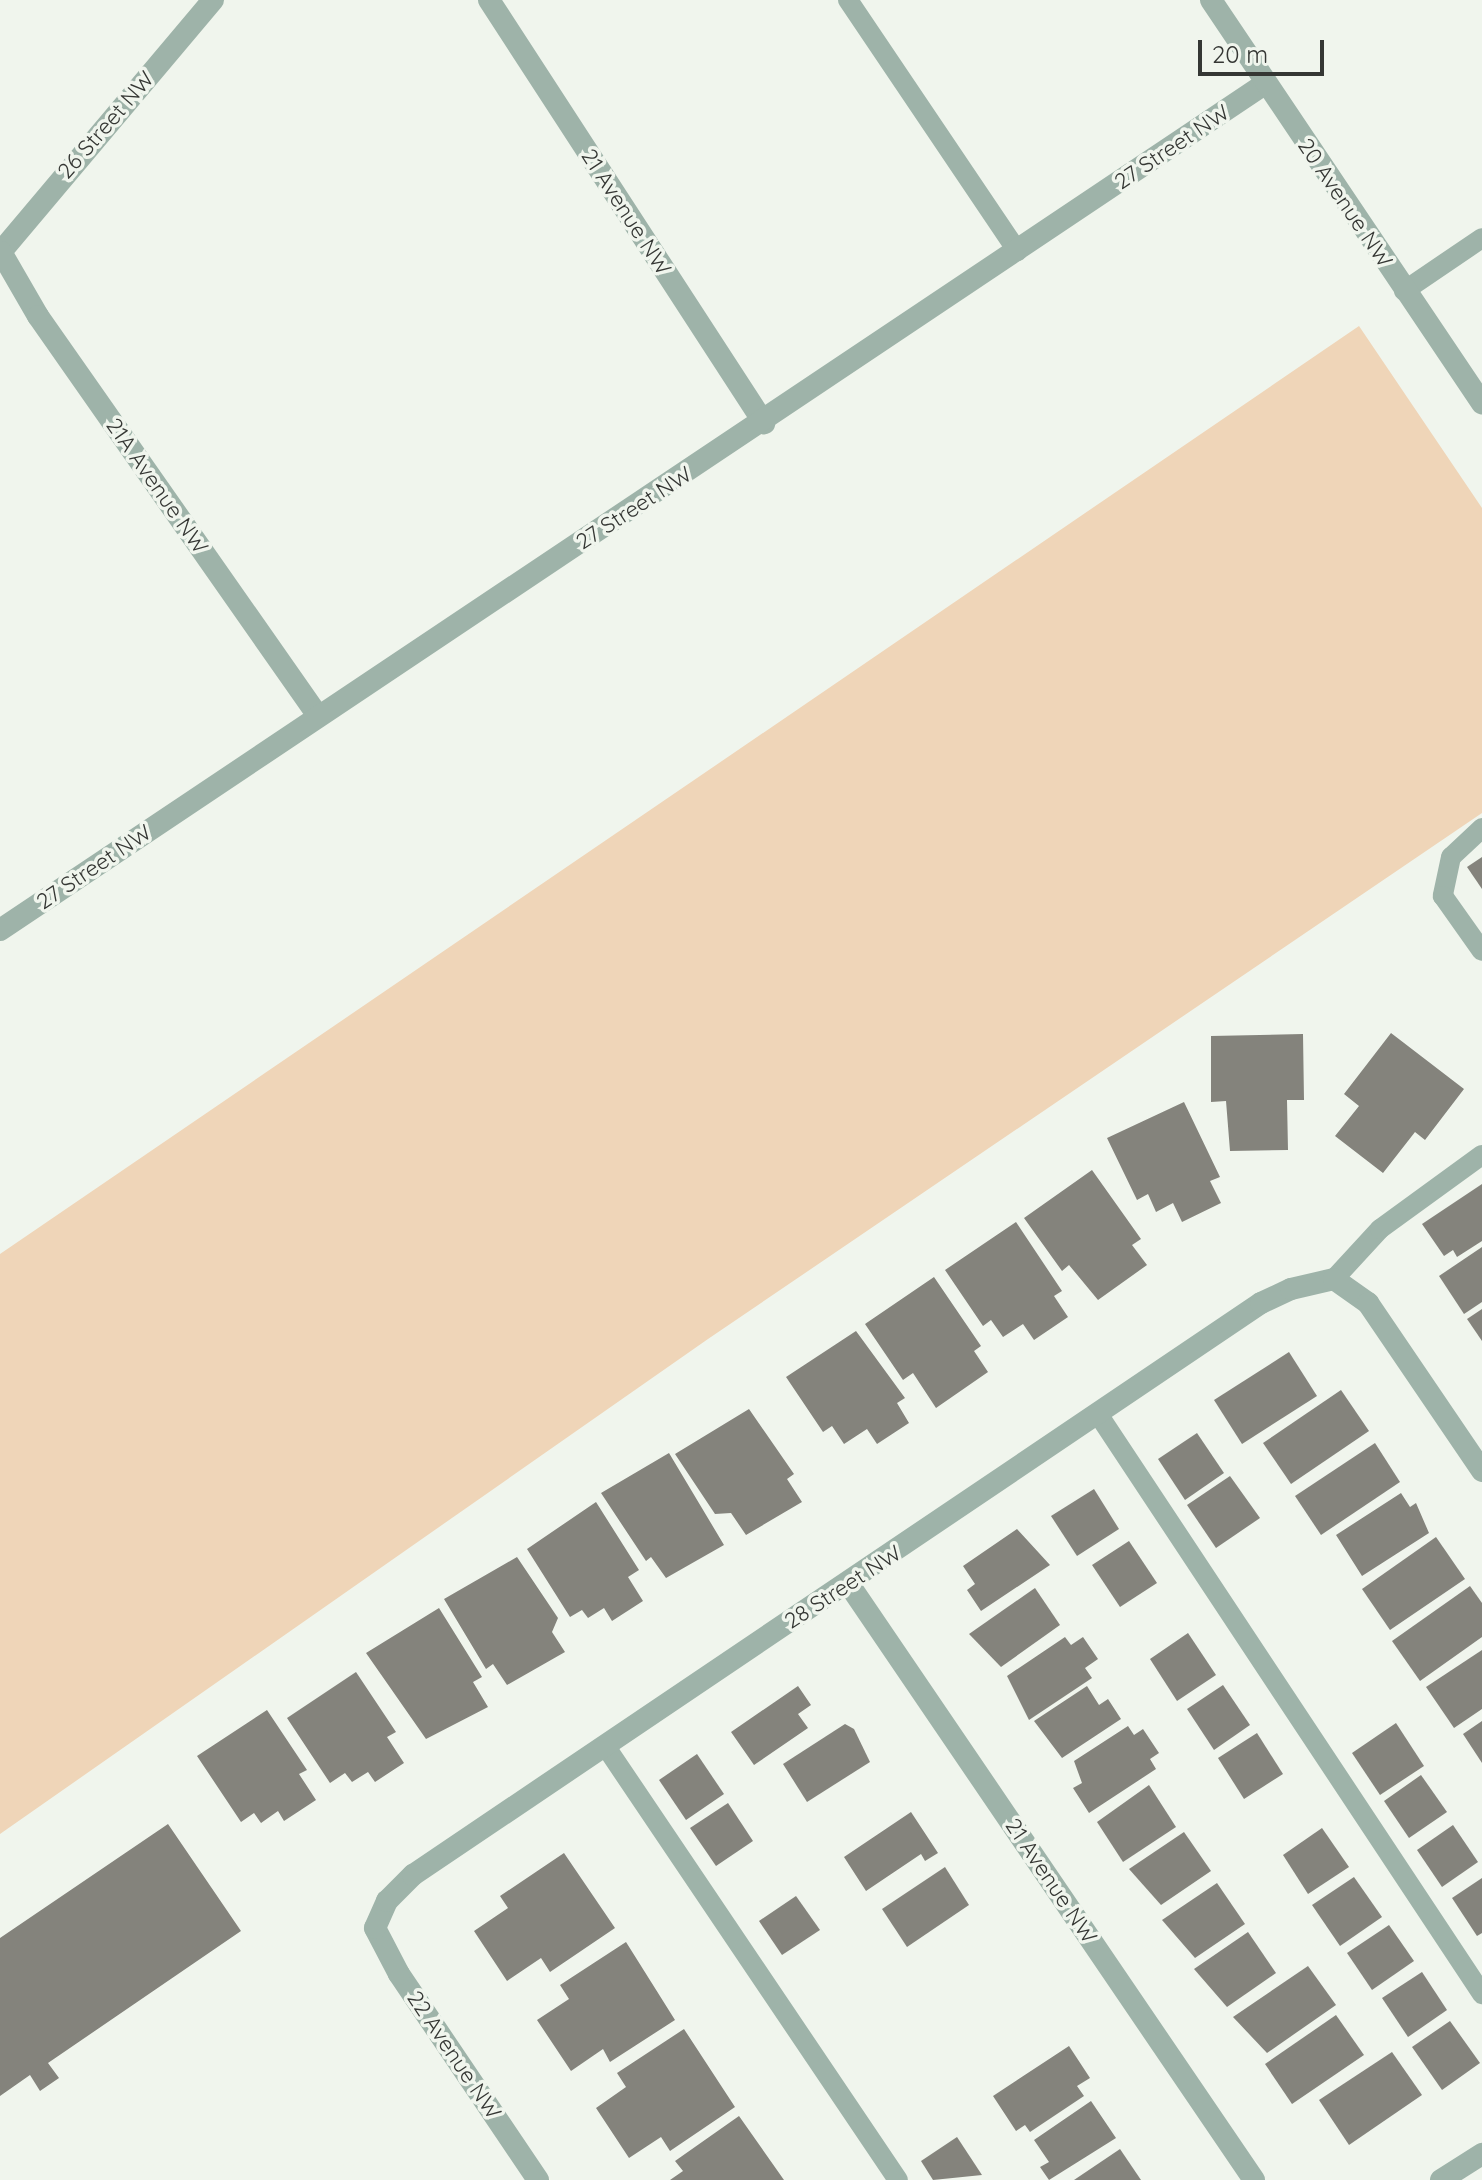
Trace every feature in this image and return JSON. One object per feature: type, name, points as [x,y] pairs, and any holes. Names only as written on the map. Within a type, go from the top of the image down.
[{"type":"street","name":"26 Street NW","points":[[1,252],[213,0]]},
{"type":"street","name":"21 Avenue NW","points":[[489,0],[764,423]]},
{"type":"street","name":"20 Avenue NW","points":[[1211,0],[1482,404]]},
{"type":"street","name":"27 Street NW","points":[[0,930],[318,716],[764,423],[1266,83]]},
{"type":"street","name":"21A Avenue NW","points":[[1,252],[38,316],[318,716]]},
{"type":"street","name":"28 Street NW","points":[[375,1928],[387,1901],[413,1875],[1261,1303],[1334,1279]]},
{"type":"street","points":[[1334,1279],[1368,1303],[1482,1471]]},
{"type":"street","name":"21 Avenue NW","points":[[848,1583],[1254,2180]]},
{"type":"street","name":"22 Avenue NW","points":[[375,1928],[399,1974],[538,2180]]},
{"type":"street","points":[[1441,2180],[1482,2154]]},
{"type":"lane","points":[[848,0],[1017,251]]},
{"type":"lane","points":[[1404,291],[1482,238]]},
{"type":"lane","points":[[1482,828],[1451,857],[1443,896],[1482,951]]},
{"type":"lane","points":[[1334,1279],[1380,1229],[1482,1155]]},
{"type":"lane","points":[[1098,1414],[1482,1994]]},
{"type":"lane","points":[[606,1747],[898,2180]]},
{"type":"shaded area","points":[[1359,326],[1482,508],[1482,813],[708,1339],[0,1834],[0,1254]]},
{"type":"building","points":[[1482,857],[1482,889],[1467,867]]},
{"type":"building","points":[[1391,1033],[1464,1089],[1425,1140],[1415,1132],[1383,1173],[1335,1136],[1359,1106],[1344,1094]]},
{"type":"building","points":[[1303,1034],[1304,1100],[1287,1100],[1288,1150],[1230,1151],[1226,1101],[1211,1102],[1211,1036]]},
{"type":"building","points":[[1184,1102],[1220,1177],[1210,1181],[1221,1203],[1182,1222],[1173,1203],[1156,1212],[1148,1194],[1137,1200],[1107,1138]]},
{"type":"building","points":[[1092,1170],[1141,1239],[1132,1245],[1147,1265],[1098,1300],[1069,1265],[1062,1271],[1024,1218]]},
{"type":"building","points":[[1482,1184],[1482,1241],[1457,1257],[1453,1250],[1444,1256],[1422,1224]]},
{"type":"building","points":[[1016,1222],[1062,1291],[1054,1296],[1068,1317],[1034,1340],[1023,1324],[1003,1337],[991,1320],[983,1326],[945,1270]]},
{"type":"building","points":[[1482,1247],[1482,1302],[1464,1314],[1439,1276]]},
{"type":"building","points":[[934,1277],[981,1346],[974,1351],[988,1372],[936,1408],[913,1373],[903,1380],[865,1324]]},
{"type":"building","points":[[1482,1309],[1482,1341],[1467,1319]]},
{"type":"building","points":[[856,1331],[905,1398],[897,1403],[909,1423],[877,1444],[867,1429],[844,1444],[832,1426],[823,1432],[786,1377]]},
{"type":"building","points":[[1289,1352],[1317,1396],[1242,1444],[1214,1400]]},
{"type":"building","points":[[1341,1390],[1369,1431],[1291,1484],[1263,1443]]},
{"type":"building","points":[[749,1409],[794,1474],[787,1479],[802,1502],[746,1535],[731,1513],[715,1514],[675,1454]]},
{"type":"building","points":[[1197,1433],[1224,1473],[1185,1500],[1158,1459]]},
{"type":"building","points":[[1375,1443],[1400,1482],[1321,1535],[1295,1496]]},
{"type":"building","points":[[669,1453],[724,1545],[666,1578],[651,1557],[646,1561],[601,1493]]},
{"type":"building","points":[[1230,1476],[1260,1518],[1216,1548],[1187,1505]]},
{"type":"building","points":[[1094,1489],[1119,1529],[1077,1556],[1051,1516]]},
{"type":"building","points":[[1401,1493],[1410,1507],[1416,1503],[1429,1533],[1362,1576],[1336,1535]]},
{"type":"building","points":[[596,1502],[639,1570],[628,1577],[643,1601],[612,1621],[604,1608],[588,1618],[582,1610],[570,1617],[527,1549]]},
{"type":"building","points":[[1017,1529],[1050,1565],[981,1611],[967,1590],[975,1584],[963,1566]]},
{"type":"building","points":[[1436,1537],[1465,1579],[1390,1630],[1362,1589]]},
{"type":"building","points":[[1129,1541],[1157,1583],[1120,1607],[1092,1565]]},
{"type":"building","points":[[517,1557],[558,1618],[552,1632],[565,1652],[507,1685],[493,1664],[486,1669],[444,1599]]},
{"type":"building","points":[[1470,1586],[1482,1603],[1482,1637],[1420,1681],[1392,1641]]},
{"type":"building","points":[[1035,1588],[1060,1625],[1001,1667],[969,1634]]},
{"type":"building","points":[[439,1608],[482,1677],[473,1682],[488,1707],[426,1739],[366,1653]]},
{"type":"building","points":[[1188,1633],[1216,1675],[1177,1701],[1150,1659]]},
{"type":"building","points":[[1065,1637],[1071,1645],[1083,1637],[1098,1659],[1085,1668],[1092,1678],[1029,1720],[1007,1676]]},
{"type":"building","points":[[1482,1650],[1482,1709],[1454,1728],[1426,1687]]},
{"type":"building","points":[[356,1672],[396,1732],[387,1737],[404,1763],[375,1782],[368,1772],[352,1782],[345,1773],[330,1783],[287,1718]]},
{"type":"building","points":[[1223,1685],[1250,1725],[1214,1750],[1187,1709]]},
{"type":"building","points":[[798,1686],[811,1705],[798,1714],[808,1728],[754,1765],[731,1732]]},
{"type":"building","points":[[1087,1686],[1099,1705],[1108,1699],[1121,1719],[1062,1758],[1034,1721]]},
{"type":"building","points":[[267,1710],[307,1770],[299,1774],[316,1800],[284,1821],[278,1811],[261,1823],[254,1813],[241,1822],[197,1756]]},
{"type":"building","points":[[1482,1721],[1482,1763],[1463,1734]]},
{"type":"building","points":[[1396,1723],[1424,1766],[1380,1795],[1352,1753]]},
{"type":"building","points":[[845,1724],[854,1729],[870,1762],[807,1802],[783,1764]]},
{"type":"building","points":[[1128,1726],[1134,1735],[1143,1729],[1159,1753],[1150,1759],[1156,1769],[1089,1813],[1073,1788],[1082,1783],[1074,1761]]},
{"type":"building","points":[[1257,1733],[1283,1774],[1244,1799],[1218,1758]]},
{"type":"building","points":[[697,1754],[724,1794],[686,1820],[659,1780]]},
{"type":"building","points":[[1421,1775],[1447,1812],[1409,1838],[1384,1801]]},
{"type":"building","points":[[1149,1785],[1176,1827],[1123,1862],[1097,1822]]},
{"type":"building","points":[[728,1803],[753,1841],[716,1866],[690,1828]]},
{"type":"building","points":[[911,1812],[938,1853],[925,1861],[921,1854],[866,1891],[844,1857]]},
{"type":"building","points":[[168,1824],[241,1931],[48,2063],[59,2078],[40,2091],[30,2075],[0,2096],[0,1938]]},
{"type":"building","points":[[1453,1825],[1478,1862],[1442,1887],[1417,1850]]},
{"type":"building","points":[[1322,1828],[1349,1867],[1308,1894],[1283,1855]]},
{"type":"building","points":[[1184,1832],[1211,1871],[1161,1905],[1129,1869]]},
{"type":"building","points":[[564,1853],[615,1928],[550,1972],[541,1958],[507,1981],[474,1931],[508,1908],[500,1896]]},
{"type":"building","points":[[945,1867],[969,1905],[907,1947],[882,1909]]},
{"type":"building","points":[[1354,1877],[1382,1917],[1340,1946],[1312,1905]]},
{"type":"building","points":[[1482,1878],[1482,1933],[1477,1936],[1452,1898]]},
{"type":"building","points":[[1217,1883],[1245,1924],[1195,1958],[1162,1920]]},
{"type":"building","points":[[796,1896],[820,1930],[782,1955],[759,1921]]},
{"type":"building","points":[[1389,1925],[1414,1961],[1372,1990],[1347,1953]]},
{"type":"building","points":[[1248,1932],[1276,1973],[1227,2007],[1194,1969]]},
{"type":"building","points":[[626,1942],[675,2020],[610,2062],[603,2049],[571,2071],[537,2020],[569,1999],[560,1985]]},
{"type":"building","points":[[1308,1966],[1336,2005],[1267,2053],[1233,2017]]},
{"type":"building","points":[[1422,1972],[1447,2010],[1408,2037],[1382,1998]]},
{"type":"building","points":[[1336,2015],[1364,2055],[1292,2104],[1265,2064]]},
{"type":"building","points":[[1450,2021],[1480,2063],[1442,2090],[1412,2047]]},
{"type":"building","points":[[684,2029],[735,2107],[670,2151],[661,2137],[629,2158],[596,2108],[626,2087],[617,2073]]},
{"type":"building","points":[[1069,2046],[1090,2078],[1077,2086],[1084,2096],[1030,2132],[1025,2125],[1016,2131],[993,2096]]},
{"type":"building","points":[[1392,2052],[1422,2095],[1349,2145],[1319,2100]]},
{"type":"building","points":[[1091,2101],[1116,2138],[1049,2180],[1040,2167],[1049,2162],[1034,2140]]},
{"type":"building","points":[[739,2116],[784,2180],[670,2180],[683,2171],[675,2161]]},
{"type":"building","points":[[957,2137],[982,2175],[933,2180],[921,2161]]},
{"type":"building","points":[[1120,2149],[1141,2180],[1074,2180]]}]
